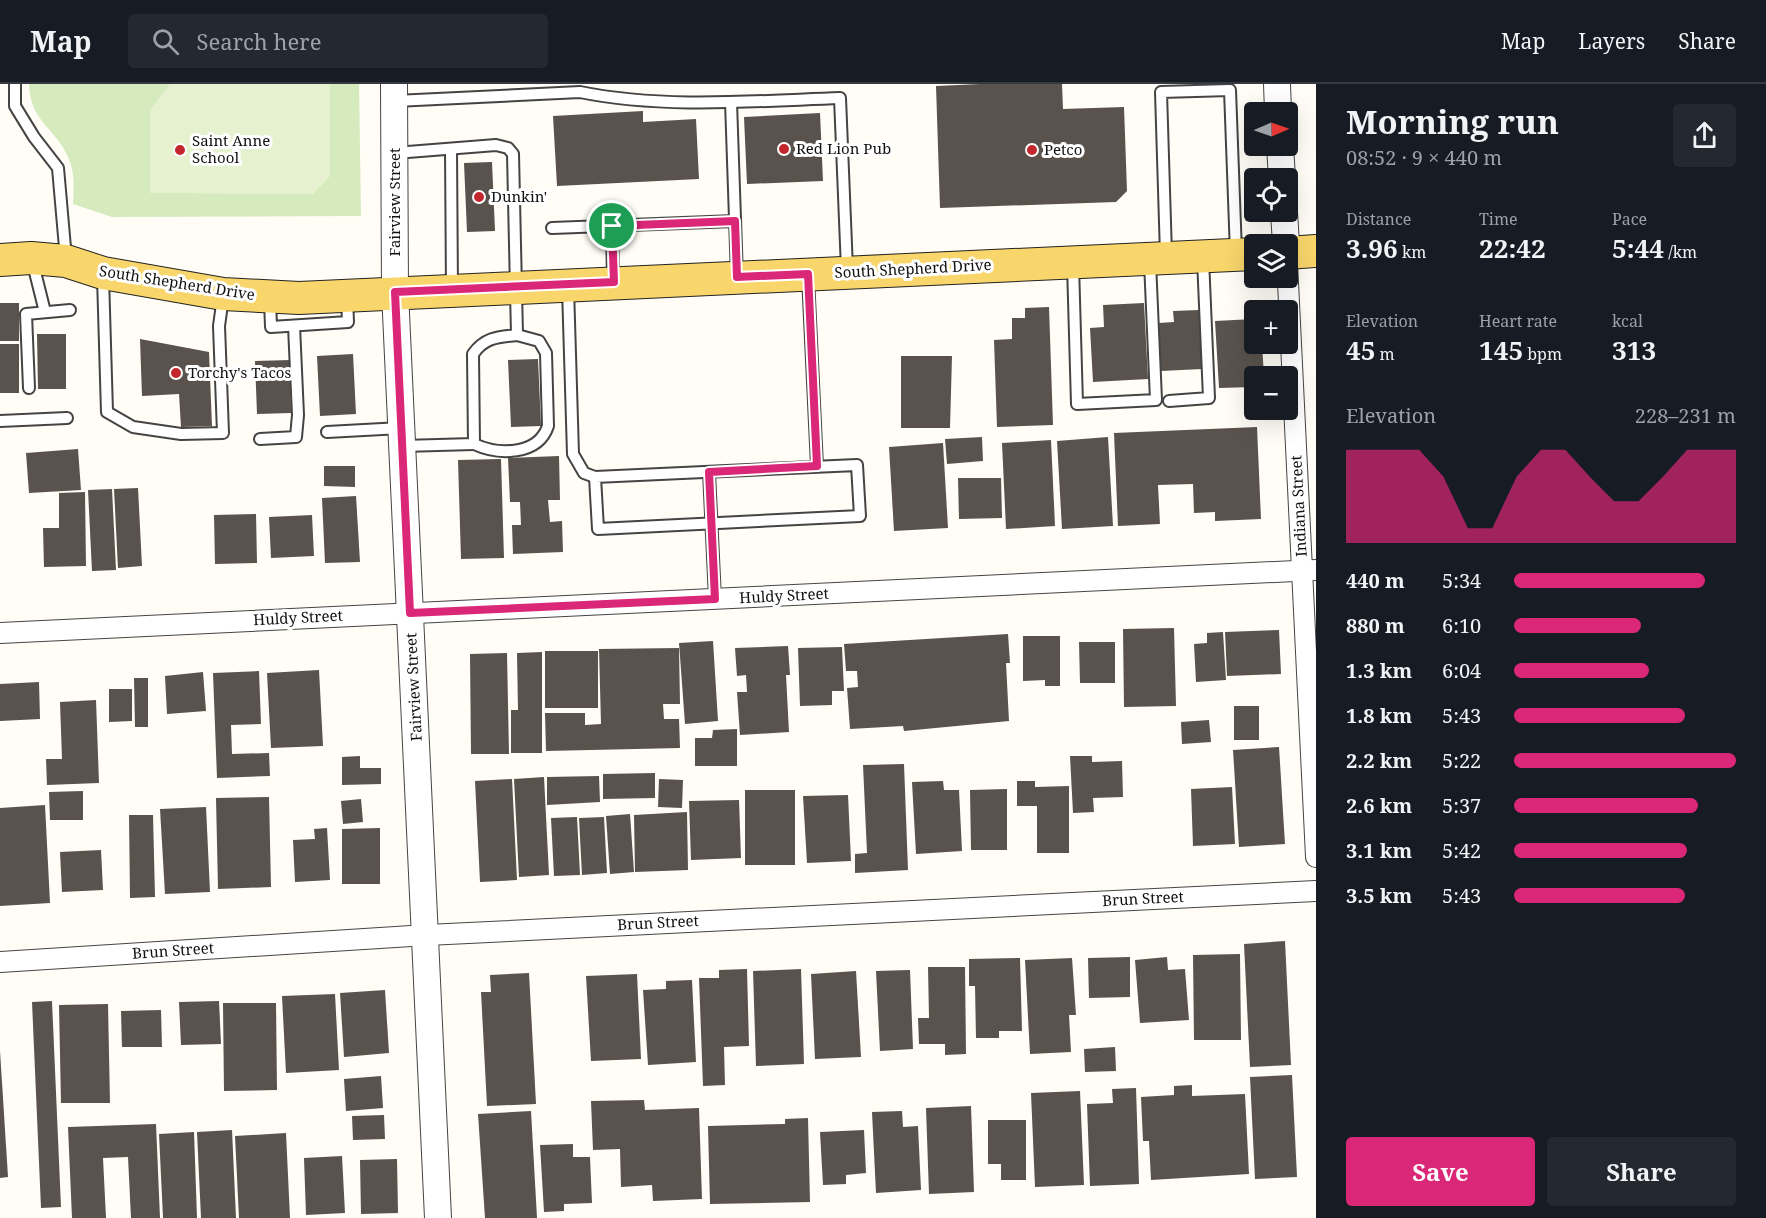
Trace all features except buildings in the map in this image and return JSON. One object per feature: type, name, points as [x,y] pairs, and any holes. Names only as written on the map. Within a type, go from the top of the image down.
[{"type":"main road","points":[[1298,252],[1316,251]]},
{"type":"main road","name":"South Shepherd Drive","points":[[0,260],[31,258],[66,261],[103,273],[223,294],[270,297],[1244,254]]},
{"type":"street","points":[[1277,84],[1278,102]]},
{"type":"street","name":"Fairview Street","points":[[394,93],[395,292],[427,934],[438,1218]]},
{"type":"street","name":"Indiana Street","points":[[1289,288],[1309,570],[1316,857]]},
{"type":"street","name":"Huldy Street","points":[[0,633],[1309,570]]},
{"type":"street","name":"Brun Street","points":[[0,962],[427,934],[1316,891]]},
{"type":"lane","points":[[15,84],[15,106],[34,137],[58,168],[66,261]]},
{"type":"lane","points":[[1073,262],[1077,404],[1156,400],[1161,92],[1230,90],[1244,243]]},
{"type":"lane","points":[[394,93],[580,92],[609,98],[731,102],[840,98],[847,272]]},
{"type":"lane","points":[[731,102],[737,277]]},
{"type":"lane","points":[[395,153],[495,145],[508,148],[513,154],[517,335]]},
{"type":"lane","points":[[451,149],[452,290]]},
{"type":"lane","points":[[552,228],[735,221]]},
{"type":"lane","points":[[612,226],[614,282]]},
{"type":"lane","points":[[1169,401],[1209,398],[1203,256]]},
{"type":"lane","points":[[31,258],[45,312]]},
{"type":"lane","points":[[103,273],[107,412],[133,427],[181,434],[223,433],[219,326],[223,294]]},
{"type":"lane","points":[[808,274],[817,466]]},
{"type":"lane","points":[[568,284],[573,454],[584,473],[595,477],[857,465],[860,516],[598,529],[595,477]]},
{"type":"lane","points":[[270,297],[271,327],[348,322],[347,295]]},
{"type":"lane","points":[[29,388],[26,314],[70,310]]},
{"type":"lane","points":[[260,439],[296,437],[298,415],[294,326]]},
{"type":"lane","points":[[327,432],[474,444],[490,451],[528,448],[545,437],[548,426],[546,353],[539,341],[517,335],[491,338],[480,344],[473,354],[474,444]]},
{"type":"lane","points":[[0,421],[67,418]]},
{"type":"lane","points":[[709,472],[715,599]]},
{"type":"green space","name":"Saint Anne School","points":[[29,84],[359,84],[361,216],[112,217],[73,204],[72,168],[63,147],[38,116],[30,97]]},
{"type":"green space","points":[[170,84],[330,84],[330,176],[313,194],[150,193],[150,110]]},
{"type":"place","name":"Red Lion Pub","points":[[784,149]]},
{"type":"place","name":"Saint Anne School","points":[[180,150]]},
{"type":"place","name":"Petco","points":[[1032,150]]},
{"type":"place","name":"Dunkin'","points":[[479,197]]},
{"type":"place","name":"Torchy's Tacos","points":[[176,373]]},
{"type":"route","points":[[735,221],[737,277],[808,274],[817,466],[709,472],[715,599],[410,613],[395,292],[614,282],[612,226],[735,221]]}]
